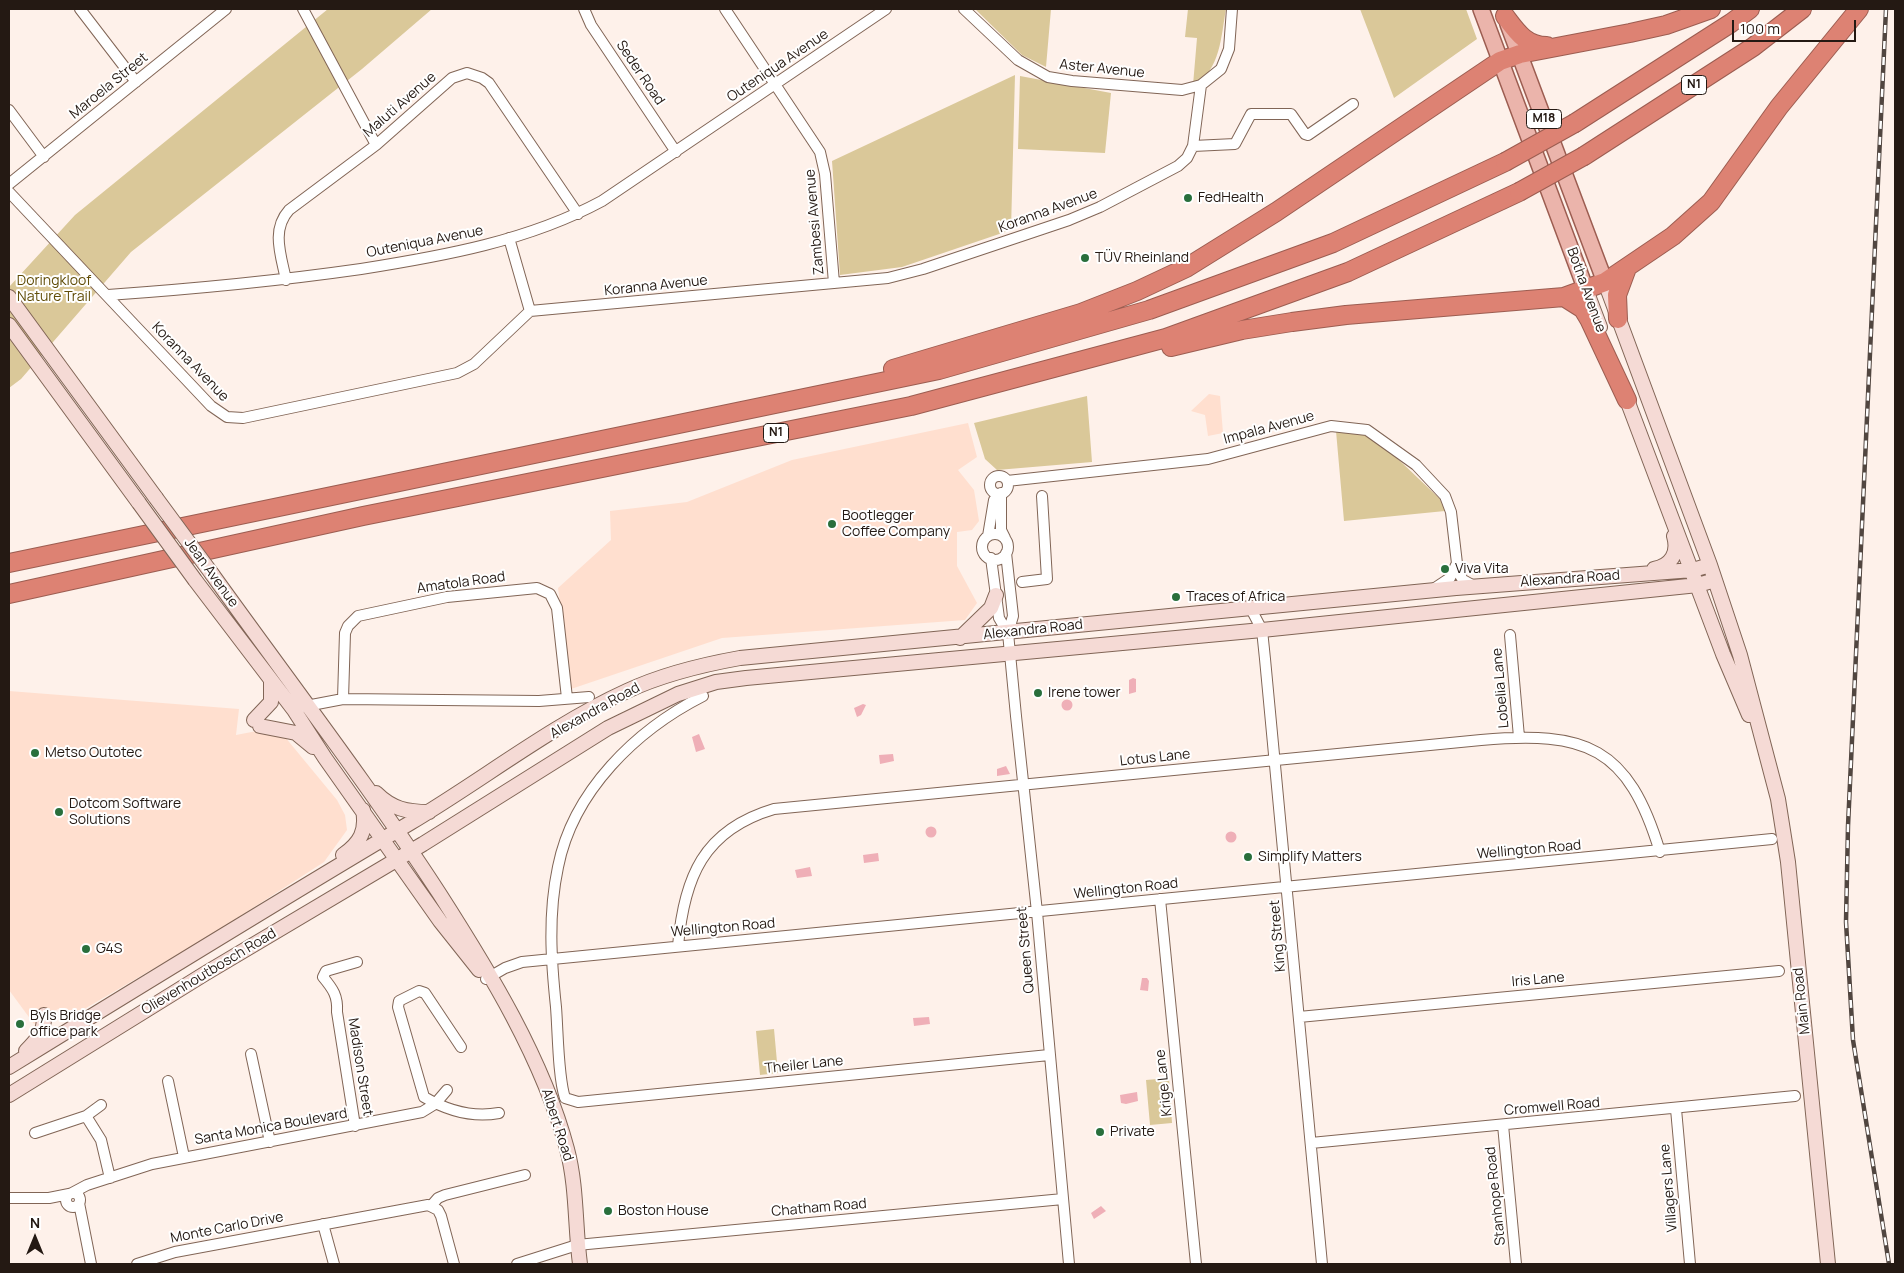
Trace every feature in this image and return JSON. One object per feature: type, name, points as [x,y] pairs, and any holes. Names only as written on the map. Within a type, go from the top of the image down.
[{"type":"highway","points":[[775,403],[1064,318],[1121,298],[1172,275],[1276,212],[1500,61],[1520,54],[1666,25],[1711,9]]},
{"type":"highway","name":"N1","points":[[9,563],[940,370],[1149,310],[1333,243],[1505,162],[1575,123],[1750,9]]},
{"type":"highway","name":"N1","points":[[9,594],[363,516],[911,406],[1166,338],[1348,272],[1519,192],[1584,156],[1752,47],[1802,9]]},
{"type":"highway","points":[[991,386],[1039,380],[1197,340],[1271,325],[1346,315],[1564,297],[1605,282],[1673,236],[1711,202],[1779,107],[1858,9]]},
{"type":"highway","points":[[1504,12],[1516,31],[1530,43],[1558,46]]},
{"type":"highway","points":[[1618,319],[1617,295],[1627,268]]},
{"type":"highway","points":[[1564,297],[1577,304],[1589,319],[1628,400]]},
{"type":"main road","name":"Botha Avenue","points":[[1481,9],[1628,400],[1664,503],[1693,570]]},
{"type":"main road","name":"Botha Avenue","points":[[1504,12],[1710,565]]},
{"type":"main road","name":"Jean Avenue","points":[[9,297],[212,574],[300,707],[325,758],[397,859]]},
{"type":"main road","name":"Jean Avenue","points":[[9,325],[195,580],[271,679],[300,707],[348,763],[411,851]]},
{"type":"main road","points":[[1611,576],[1662,567],[1673,558],[1676,544],[1664,503]]},
{"type":"main road","name":"Alexandra Road","points":[[397,830],[429,812],[581,715],[627,691],[677,672],[740,658],[960,638],[1474,586],[1693,570],[1710,565]]},
{"type":"main road","name":"M18","points":[[1710,565],[1715,580]]},
{"type":"main road","name":"M18","points":[[1693,570],[1698,585]]},
{"type":"main road","name":"Alexandra Road","points":[[411,851],[608,728],[644,709],[698,687],[746,678],[1262,630],[1698,585],[1715,580]]},
{"type":"main road","name":"Main Road","points":[[1715,580],[1748,685],[1778,799],[1786,850],[1828,1264]]},
{"type":"main road","points":[[1549,581],[1560,585],[1587,586],[1593,596]]},
{"type":"main road","name":"Main Road","points":[[1698,585],[1723,654],[1761,740]]},
{"type":"main road","points":[[960,638],[991,608],[996,595]]},
{"type":"main road","points":[[271,679],[271,702],[257,723],[296,733],[325,758]]},
{"type":"main road","points":[[348,763],[390,805],[399,810],[429,812]]},
{"type":"main road","points":[[282,899],[357,843],[364,830],[363,810]]},
{"type":"main road","name":"Olievenhoutbosch Road","points":[[9,1067],[397,830]]},
{"type":"main road","name":"Olievenhoutbosch Road","points":[[9,1096],[206,973],[411,851]]},
{"type":"main road","name":"Albert Road","points":[[411,851],[489,977],[531,1055],[564,1138],[570,1163],[580,1264]]},
{"type":"main road","name":"Albert Road","points":[[397,859],[440,921],[489,977]]},
{"type":"main road","points":[[9,1067],[36,1041],[43,1027],[44,1015]]},
{"type":"street","points":[[80,9],[136,82]]},
{"type":"street","name":"Maroela Street","points":[[9,184],[226,9]]},
{"type":"street","points":[[302,9],[376,145]]},
{"type":"street","name":"Seder Road","points":[[584,9],[591,25],[676,152]]},
{"type":"street","name":"Zambesi Avenue","points":[[725,9],[820,152],[825,174],[834,283]]},
{"type":"street","name":"Outeniqua Avenue","points":[[108,295],[224,287],[286,280],[444,255],[509,238],[578,214],[602,202],[886,9]]},
{"type":"street","name":"Aster Avenue","points":[[964,9],[1018,60],[1048,77],[1072,81],[1182,90],[1201,85]]},
{"type":"street","points":[[1201,85],[1216,75],[1225,61],[1229,49],[1232,9]]},
{"type":"street","name":"Maluti Avenue","points":[[286,280],[278,235],[283,217],[376,145],[452,78],[467,73],[489,83],[578,214]]},
{"type":"street","name":"Koranna Avenue","points":[[108,295],[211,406],[234,419],[270,413],[457,373],[479,359],[530,311],[834,283],[905,274],[1069,220],[1100,207],[1178,166],[1187,158],[1193,146],[1201,85]]},
{"type":"street","points":[[1193,146],[1235,144],[1247,118],[1253,113],[1291,114],[1305,134],[1308,135],[1353,104]]},
{"type":"street","points":[[9,110],[44,157]]},
{"type":"street","points":[[9,192],[108,295]]},
{"type":"street","points":[[509,238],[530,311]]},
{"type":"street","name":"Impala Avenue","points":[[1007,481],[1208,459],[1331,426],[1349,426],[1375,433],[1416,465],[1442,491],[1451,512],[1456,565]]},
{"type":"street","points":[[997,492],[1006,490],[1007,481],[1003,477],[994,478],[991,484],[997,492],[1001,530],[1008,546],[1006,553],[1013,616],[1008,633]]},
{"type":"street","points":[[997,492],[993,516],[983,548],[986,556],[991,558],[1001,558],[1006,553]]},
{"type":"street","points":[[1022,582],[1047,579],[1042,496]]},
{"type":"street","points":[[988,536],[995,534],[1005,538]]},
{"type":"street","points":[[991,558],[999,618],[1008,633]]},
{"type":"street","points":[[1456,565],[1463,580],[1474,586]]},
{"type":"street","points":[[1429,591],[1450,578],[1456,565]]},
{"type":"street","name":"Amatola Road","points":[[343,699],[345,634],[348,626],[358,616],[447,597],[537,588],[550,594],[557,608],[567,698]]},
{"type":"street","name":"King Street","points":[[1250,609],[1262,630],[1288,887],[1322,1264]]},
{"type":"street","name":"Queen Street","points":[[1008,633],[1022,785],[1037,912],[1069,1264]]},
{"type":"street","name":"Lobelia Lane","points":[[1510,635],[1519,737]]},
{"type":"street","points":[[551,959],[553,901],[558,865],[570,831],[584,803],[601,779],[637,739],[660,721],[703,696]]},
{"type":"street","name":"Alexandra Road","points":[[300,707],[343,699],[539,701],[590,697]]},
{"type":"street","name":"Lotus Lane","points":[[678,946],[683,901],[695,869],[718,840],[751,817],[774,810],[795,807],[1275,760],[1519,737],[1552,738],[1575,742],[1589,747],[1607,760],[1626,778],[1644,807],[1660,852]]},
{"type":"street","name":"Wellington Road","points":[[489,977],[517,963],[551,959],[1660,852],[1772,839]]},
{"type":"street","name":"Krige Lane","points":[[1160,899],[1196,1264]]},
{"type":"street","name":"Albert Road","points":[[551,959],[564,1095]]},
{"type":"street","name":"Madison Street","points":[[355,1126],[336,996],[322,977],[323,974],[357,962]]},
{"type":"street","name":"Iris Lane","points":[[1299,1017],[1779,971]]},
{"type":"street","points":[[461,1048],[425,993],[419,991],[399,1001],[398,1007],[421,1094],[436,1104],[466,1115],[481,1116],[499,1113]]},
{"type":"street","points":[[251,1054],[270,1142]]},
{"type":"street","name":"Theiler Lane","points":[[564,1095],[569,1101],[578,1102],[1049,1055]]},
{"type":"street","points":[[168,1081],[184,1157]]},
{"type":"street","name":"Santa Monica Boulevard","points":[[73,1200],[93,1184],[139,1167],[422,1112],[436,1104],[447,1090]]},
{"type":"street","name":"Cromwell Road","points":[[1311,1143],[1795,1096]]},
{"type":"street","points":[[35,1133],[86,1116],[101,1105]]},
{"type":"street","name":"Villagers Lane","points":[[1676,1109],[1690,1264]]},
{"type":"street","points":[[86,1116],[101,1140],[110,1178]]},
{"type":"street","name":"Stanhope Road","points":[[1503,1125],[1516,1264]]},
{"type":"street","points":[[454,1264],[441,1216],[438,1210],[431,1206],[438,1198],[446,1195],[525,1175]]},
{"type":"street","points":[[9,1198],[73,1200],[81,1214],[93,1261]]},
{"type":"street","name":"Chatham Road","points":[[518,1264],[577,1245],[1062,1199]]},
{"type":"street","name":"Monte Carlo Drive","points":[[137,1264],[175,1252],[423,1205],[431,1206]]},
{"type":"street","points":[[323,1224],[334,1264]]},
{"type":"shaded area","points":[[1209,394],[1220,396],[1223,433],[1208,436],[1205,415],[1191,411]]},
{"type":"shaded area","points":[[968,423],[977,457],[958,470],[974,490],[979,521],[972,530],[957,532],[957,566],[977,603],[965,620],[722,638],[571,689],[558,588],[611,540],[610,511],[687,502],[792,460]]},
{"type":"shaded area","points":[[1136,679],[1136,692],[1129,694],[1129,680]]},
{"type":"shaded area","points":[[9,691],[239,709],[236,735],[262,730],[285,737],[337,800],[345,815],[347,830],[324,862],[211,935],[69,1018],[58,1009],[34,1024],[9,990]]},
{"type":"shaded area","points":[[1067,699],[1073,705],[1067,711],[1061,705]]},
{"type":"shaded area","points":[[863,704],[866,705],[861,715],[857,717],[854,708]]},
{"type":"shaded area","points":[[699,734],[705,749],[696,752],[692,737]]},
{"type":"shaded area","points":[[893,754],[894,761],[880,764],[879,755]]},
{"type":"shaded area","points":[[1006,766],[1010,774],[997,776],[997,769]]},
{"type":"shaded area","points":[[929,827],[933,827],[936,832],[935,836],[929,837],[926,834],[926,830]]},
{"type":"shaded area","points":[[1231,831],[1237,837],[1231,843],[1225,837]]},
{"type":"shaded area","points":[[878,853],[879,861],[864,863],[863,855]]},
{"type":"shaded area","points":[[810,867],[812,876],[797,878],[795,870]]},
{"type":"shaded area","points":[[1142,978],[1147,978],[1149,981],[1148,991],[1140,990]]},
{"type":"shaded area","points":[[929,1017],[930,1024],[914,1026],[913,1018]]},
{"type":"shaded area","points":[[1137,1092],[1138,1101],[1126,1104],[1121,1103],[1120,1095]]},
{"type":"shaded area","points":[[1101,1206],[1106,1211],[1094,1219],[1091,1213]]},
{"type":"green space","name":"Doringkloof Nature Trail","points":[[328,9],[432,9],[362,69],[131,252],[21,379],[9,388],[9,287],[75,215]]},
{"type":"green space","points":[[975,9],[1051,9],[1046,67],[1022,55]]},
{"type":"green space","points":[[1188,9],[1226,9],[1221,41],[1214,62],[1202,79],[1193,85],[1197,38],[1185,37]]},
{"type":"green space","points":[[1360,9],[1466,9],[1477,39],[1394,98]]},
{"type":"green space","points":[[1015,75],[1011,230],[902,267],[840,275],[832,161]]},
{"type":"green space","points":[[1020,76],[1111,93],[1105,153],[1018,149]]},
{"type":"green space","points":[[1087,396],[1092,462],[997,470],[985,459],[974,423]]},
{"type":"green space","points":[[1336,431],[1366,433],[1378,440],[1440,499],[1445,511],[1344,521]]},
{"type":"green space","points":[[774,1029],[778,1073],[760,1075],[756,1031]]},
{"type":"green space","points":[[1169,1078],[1172,1123],[1150,1125],[1146,1080]]},
{"type":"railway","points":[[1886,9],[1848,826],[1846,922],[1853,1040],[1889,1264]]},
{"type":"place","name":"FedHealth","points":[[1188,198]]},
{"type":"place","name":"TÜV Rheinland","points":[[1085,258]]},
{"type":"place","name":"Bootlegger Coffee Company","points":[[832,524]]},
{"type":"place","name":"Viva Vita","points":[[1445,569]]},
{"type":"place","name":"Traces of Africa","points":[[1176,597]]},
{"type":"place","name":"Irene tower","points":[[1038,693]]},
{"type":"place","name":"Metso Outotec","points":[[35,753]]},
{"type":"place","name":"Dotcom Software Solutions","points":[[59,812]]},
{"type":"place","name":"Simplify Matters","points":[[1248,857]]},
{"type":"place","name":"G4S","points":[[86,949]]},
{"type":"place","name":"Byls Bridge office park","points":[[20,1024]]},
{"type":"place","name":"Private","points":[[1100,1132]]},
{"type":"place","name":"Boston House","points":[[608,1211]]}]
